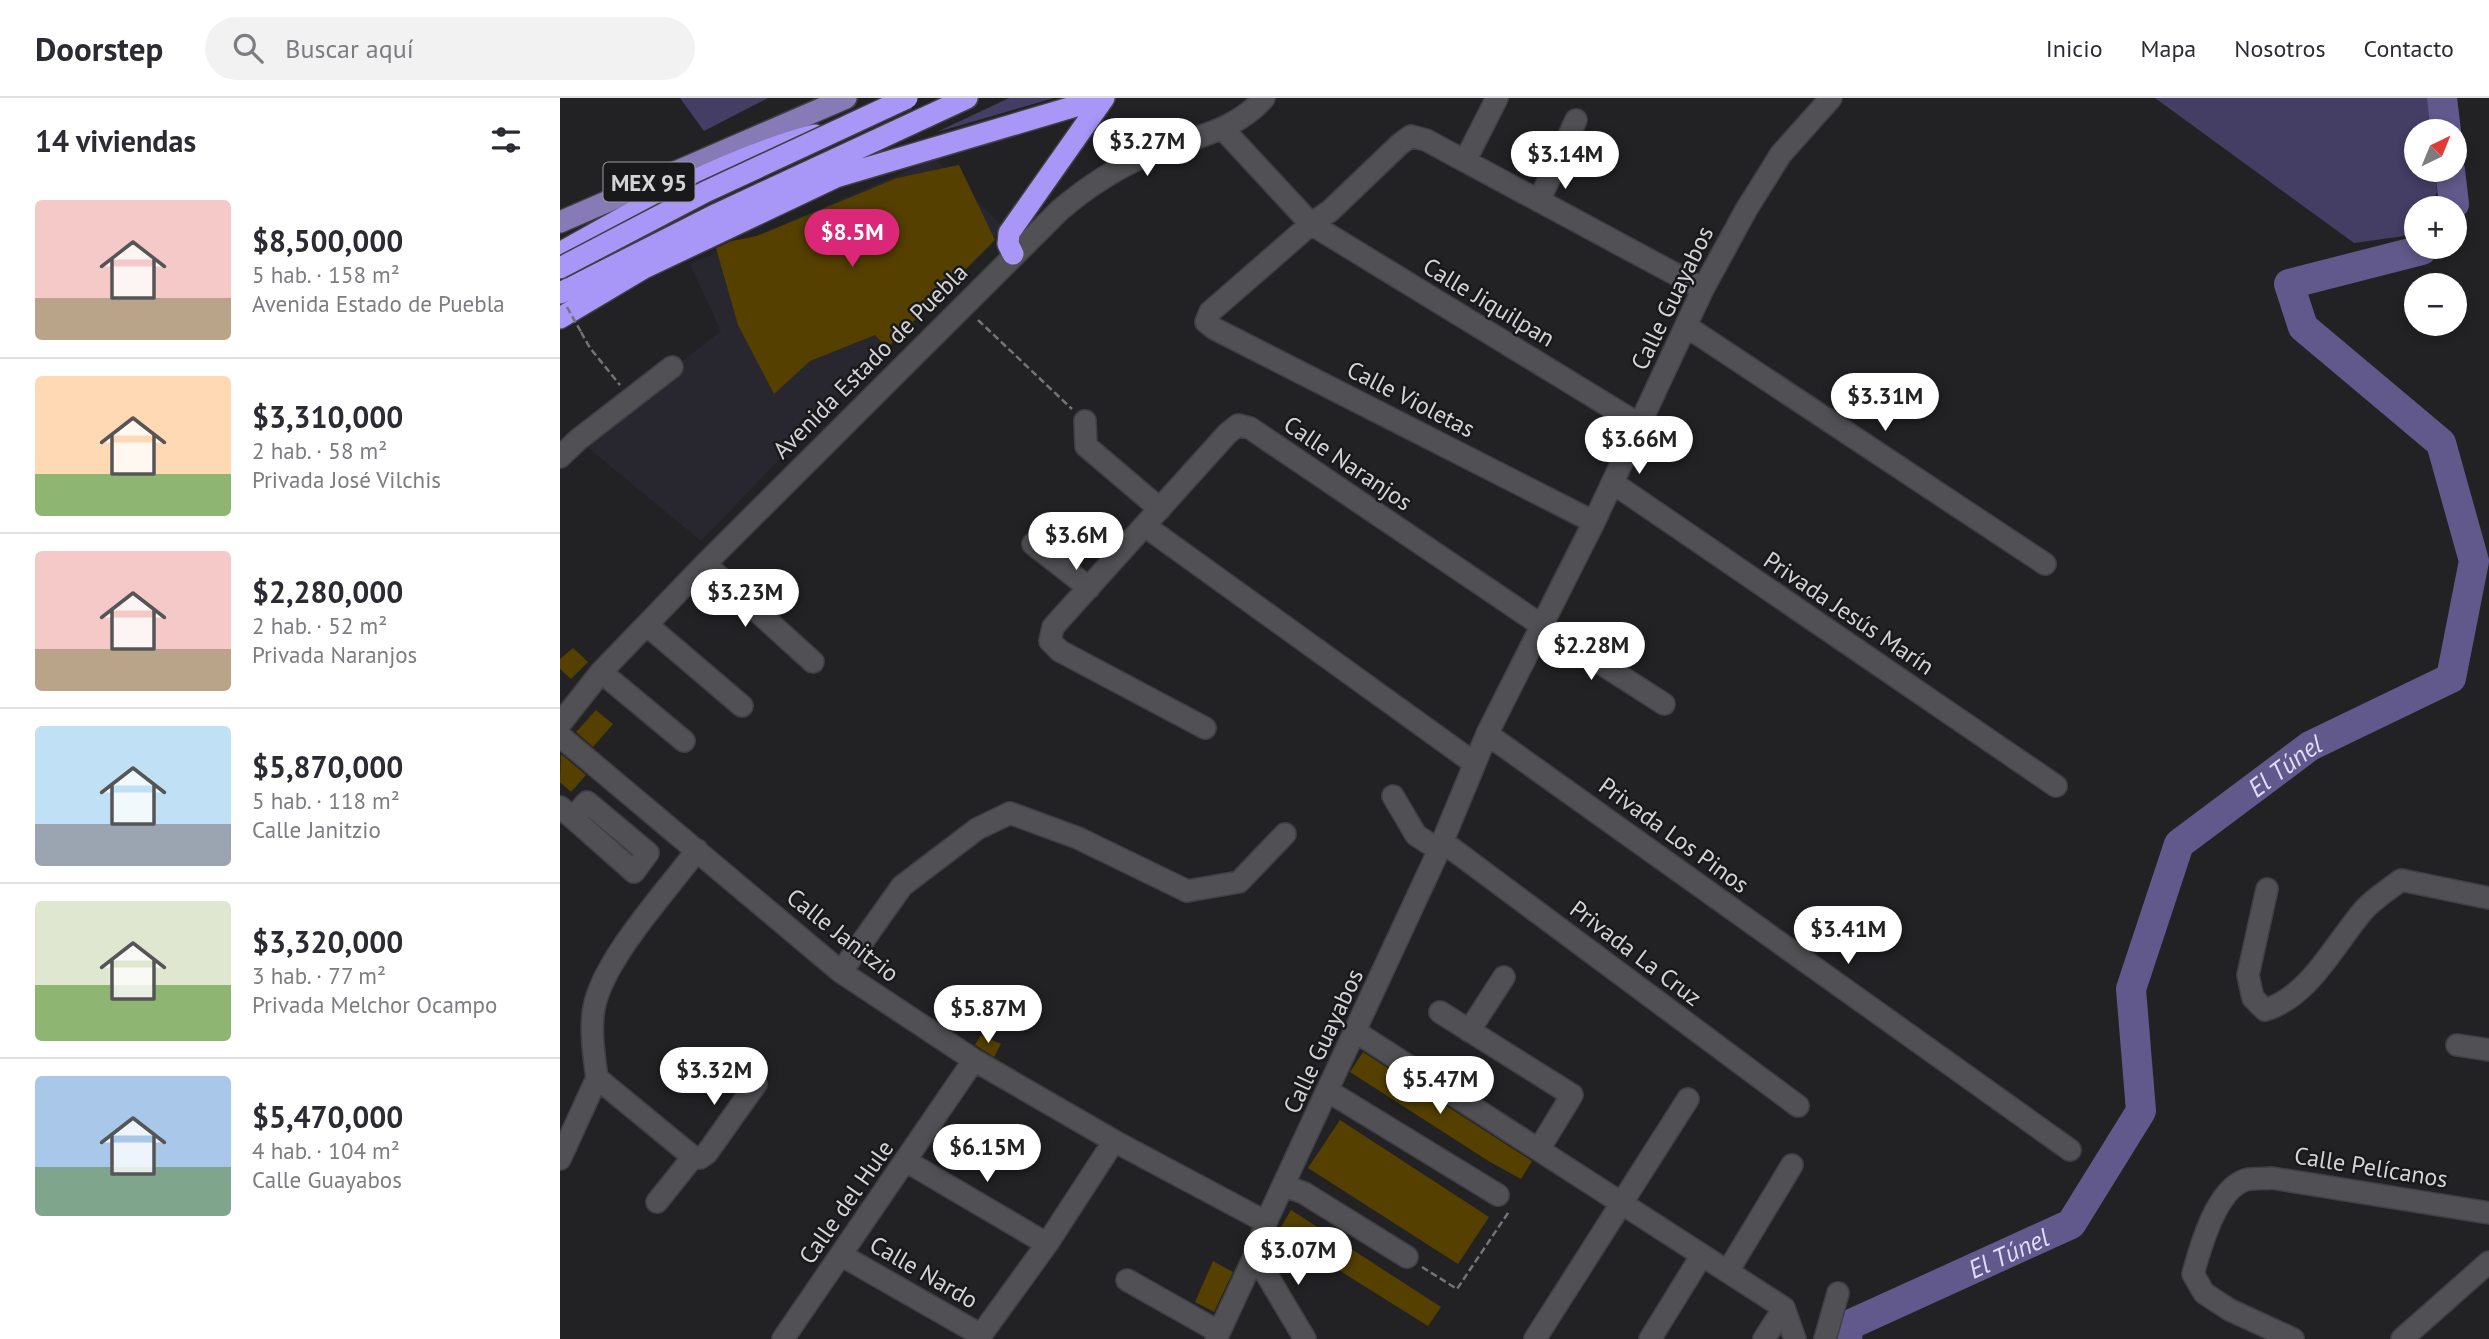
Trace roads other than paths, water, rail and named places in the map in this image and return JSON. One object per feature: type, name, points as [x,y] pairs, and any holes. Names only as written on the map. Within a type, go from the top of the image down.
[{"type":"highway","points":[[560,268],[622,233],[705,192],[907,98]]},
{"type":"highway","points":[[560,253],[710,173],[769,149],[941,98]]},
{"type":"highway","points":[[562,306],[705,220],[967,98]]},
{"type":"highway","points":[[562,306],[836,177],[1098,99]]},
{"type":"highway","points":[[1013,254],[1008,244],[1009,233],[1098,99]]},
{"type":"main road","name":"MEX 95","points":[[739,143],[823,98]]},
{"type":"main road","name":"MEX 95","points":[[560,222],[846,98]]},
{"type":"street","name":"Avenida Estado de Puebla","points":[[560,723],[601,672],[705,564],[1060,210],[1089,186],[1116,169],[1151,153],[1223,129],[1264,98]]},
{"type":"street","points":[[1465,161],[1497,98]]},
{"type":"street","name":"Calle Guayabos","points":[[1218,1336],[1255,1255],[1266,1222],[1441,846],[1474,763],[1594,522],[1703,289],[1746,210],[1781,155],[1831,98]]},
{"type":"street","points":[[1539,201],[1576,120]]},
{"type":"street","name":"Calle Jiquilpan","points":[[1223,129],[1311,224],[1640,425]]},
{"type":"street","points":[[1311,224],[1330,211],[1411,136],[1426,140],[1703,289]]},
{"type":"street","name":"Calle Violetas","points":[[1311,224],[1210,312],[1206,322],[1594,522]]},
{"type":"street","points":[[1686,326],[2045,564]]},
{"type":"street","points":[[560,457],[579,439],[672,367]]},
{"type":"street","points":[[1085,421],[1086,446],[1160,509]]},
{"type":"street","name":"Calle Naranjos","points":[[1205,728],[1060,651],[1050,641],[1054,628],[1227,434],[1238,425],[1250,428],[1541,625]]},
{"type":"street","name":"Privada Jesús Marín","points":[[1612,483],[2056,786]]},
{"type":"street","points":[[1145,526],[1474,763]]},
{"type":"street","points":[[1033,544],[1089,588]]},
{"type":"street","points":[[705,564],[813,662]]},
{"type":"street","points":[[647,625],[742,706]]},
{"type":"street","points":[[1541,625],[1664,704]]},
{"type":"street","points":[[601,672],[684,741]]},
{"type":"street","name":"Privada Los Pinos","points":[[1488,734],[2070,1150]]},
{"type":"street","name":"Calle Janitzio","points":[[560,736],[841,972],[974,1060],[1266,1222]]},
{"type":"street","name":"Privada La Cruz","points":[[1393,796],[1416,835],[1441,846],[1798,1106]]},
{"type":"street","points":[[841,972],[902,886],[977,829],[1010,814],[1078,838],[1188,891],[1239,882],[1285,834]]},
{"type":"street","points":[[560,1159],[597,1078],[593,1034],[594,1007],[610,964],[697,850]]},
{"type":"street","points":[[2267,889],[2248,975],[2253,998],[2265,1010],[2281,1005],[2302,988],[2365,908],[2401,880],[2489,898]]},
{"type":"street","points":[[1469,1031],[1504,977]]},
{"type":"street","points":[[1440,1012],[1572,1095],[1539,1149]]},
{"type":"street","points":[[1356,1031],[1784,1308],[1795,1339]]},
{"type":"street","points":[[2457,1045],[2489,1050]]},
{"type":"street","name":"Calle del Hule","points":[[783,1339],[974,1060]]},
{"type":"street","points":[[597,1078],[693,1157],[699,1158],[706,1153],[756,1084]]},
{"type":"street","points":[[1328,1091],[1498,1195]]},
{"type":"street","points":[[1535,1339],[1688,1099]]},
{"type":"street","points":[[906,1161],[1047,1244],[1114,1140]]},
{"type":"street","points":[[657,1202],[693,1157]]},
{"type":"street","points":[[1727,1271],[1792,1165]]},
{"type":"street","name":"Calle Pelícanos","points":[[2293,1339],[2230,1310],[2204,1293],[2193,1274],[2206,1230],[2227,1193],[2244,1180],[2272,1178],[2489,1213]]},
{"type":"street","points":[[1285,1186],[1304,1193],[1408,1257]]},
{"type":"street","name":"Calle Nardo","points":[[841,1255],[981,1335],[1047,1244]]},
{"type":"street","points":[[1255,1255],[1305,1339]]},
{"type":"street","points":[[1650,1339],[1702,1255]]},
{"type":"street","points":[[2402,1339],[2489,1262]]},
{"type":"street","points":[[1127,1280],[1218,1336]]},
{"type":"street","points":[[1825,1339],[1838,1293]]},
{"type":"street","points":[[1764,1339],[1784,1308]]},
{"type":"waterway","name":"El Túnel","points":[[2442,98],[2445,119]]},
{"type":"waterway","name":"El Túnel","points":[[2451,182],[2453,196]]},
{"type":"waterway","name":"El Túnel","points":[[1847,1339],[1849,1325],[2071,1224],[2141,1111],[2131,989],[2179,844],[2310,746],[2451,678],[2474,561],[2441,443],[2303,327],[2289,284],[2404,255]]}]
